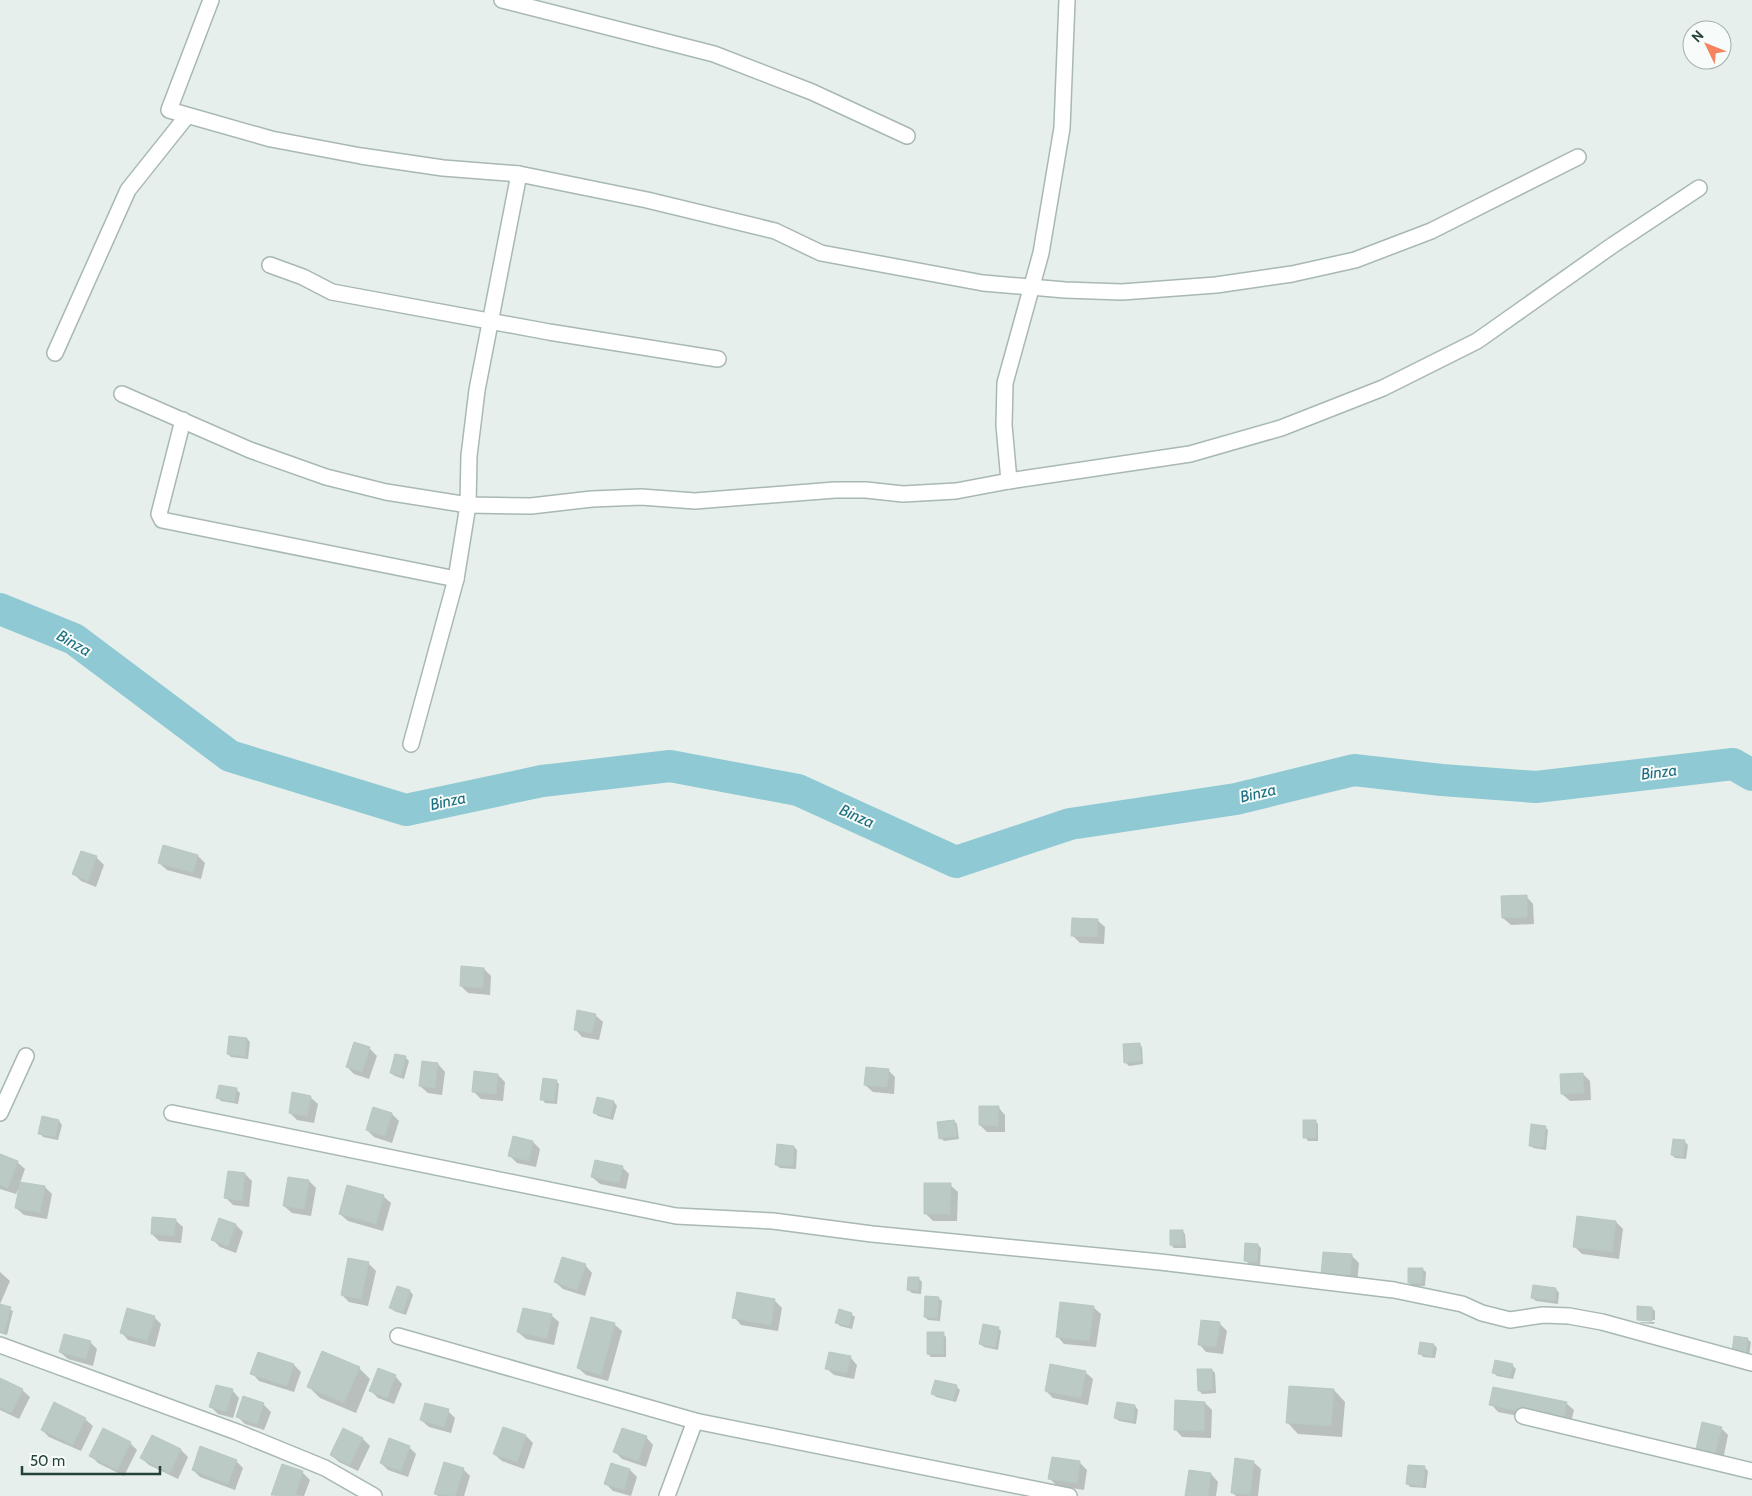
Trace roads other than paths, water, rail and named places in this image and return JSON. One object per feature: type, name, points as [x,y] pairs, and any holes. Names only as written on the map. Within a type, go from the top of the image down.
[{"type":"street","points":[[211,0],[169,110],[271,139],[361,156],[443,168],[519,174],[648,200],[775,231],[821,253],[982,283],[1122,292],[1216,284],[1292,274],[1355,260],[1430,231],[1578,157]]},
{"type":"street","points":[[502,0],[521,3],[714,54],[812,92],[907,136]]},
{"type":"street","points":[[1010,481],[1004,426],[1005,383],[1041,253],[1062,128],[1067,0]]},
{"type":"street","points":[[55,353],[128,190],[188,116]]},
{"type":"street","points":[[411,744],[456,578],[468,505],[468,456],[490,320],[519,174]]},
{"type":"street","points":[[122,394],[250,450],[326,477],[386,492],[468,505],[531,506],[592,499],[641,497],[694,501],[835,490],[866,490],[902,494],[956,491],[1190,454],[1281,428],[1383,388],[1477,341],[1613,245],[1699,188]]},
{"type":"street","points":[[270,265],[303,277],[332,292],[549,332],[718,359]]},
{"type":"street","points":[[183,420],[158,514],[162,520],[456,578]]},
{"type":"street","points":[[0,1113],[26,1056]]},
{"type":"street","points":[[172,1113],[676,1216],[773,1221],[872,1234],[1160,1262],[1394,1290],[1462,1304],[1482,1313],[1510,1320],[1543,1316],[1569,1316],[1602,1322],[1752,1363]]},
{"type":"street","points":[[398,1336],[695,1421],[1069,1496]]},
{"type":"street","points":[[0,1345],[246,1435],[325,1468],[374,1496]]},
{"type":"street","points":[[1523,1416],[1752,1471]]},
{"type":"street","points":[[667,1496],[695,1421]]},
{"type":"waterway","name":"Binza","points":[[0,609],[74,639],[230,756],[406,810],[542,781],[670,766],[798,790],[956,862],[1070,824],[1236,799],[1354,770],[1442,780],[1536,787],[1733,764],[1752,775]]}]
